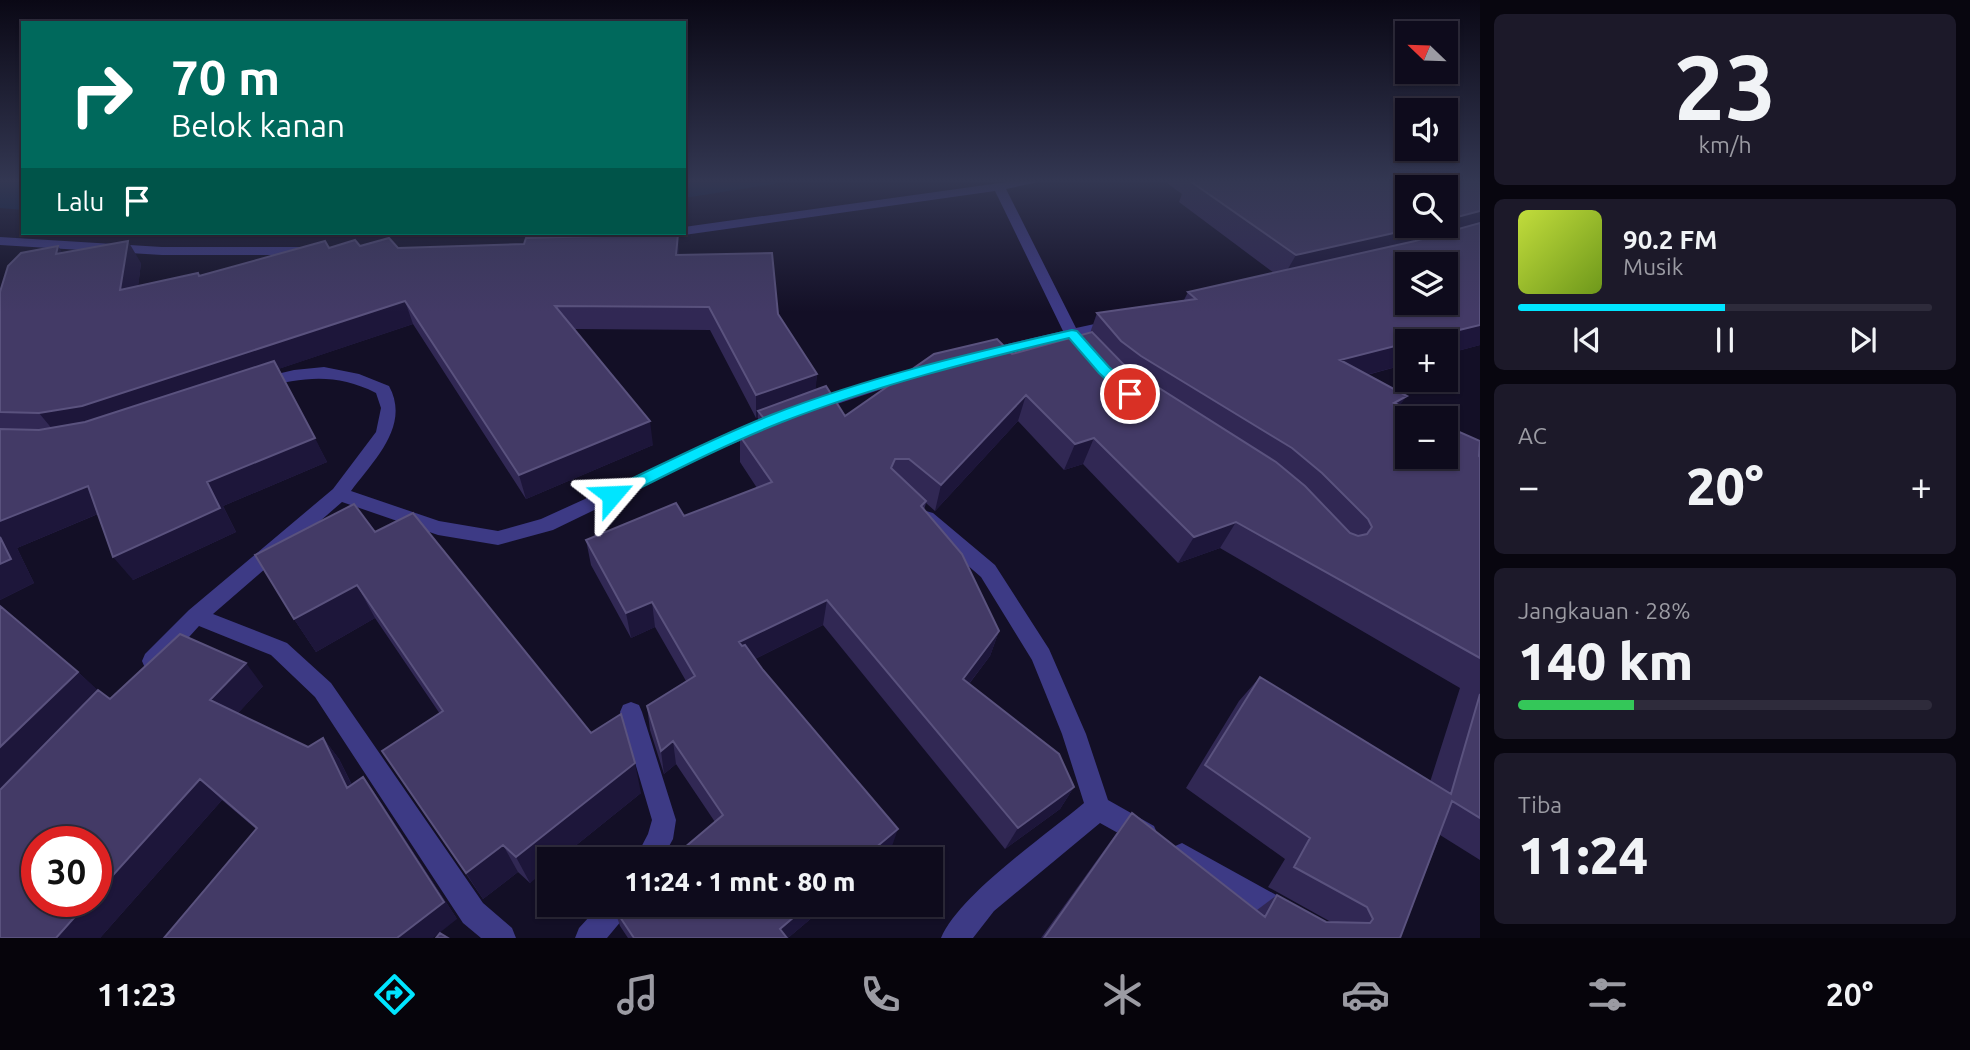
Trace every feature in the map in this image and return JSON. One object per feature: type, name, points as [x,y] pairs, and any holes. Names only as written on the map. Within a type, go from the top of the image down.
[{"type":"street","points":[[686,231],[743,225]]},
{"type":"street","points":[[1018,225],[1072,334],[1088,352]]},
{"type":"street","points":[[606,238],[639,235]]},
{"type":"street","points":[[0,241],[162,251],[331,251]]},
{"type":"street","points":[[42,260],[59,246]]},
{"type":"street","points":[[963,359],[1127,321]]},
{"type":"street","points":[[339,494],[438,528],[498,538],[546,525],[710,447],[778,418],[937,366]]},
{"type":"street","points":[[140,674],[196,616],[339,494],[384,433],[389,408],[383,390],[359,377],[331,371],[302,373],[246,389]]},
{"type":"street","points":[[907,501],[988,571],[1012,606],[1041,656],[1074,734],[1098,808],[1326,938]]},
{"type":"street","points":[[196,616],[279,649],[323,690],[473,913],[502,938]]},
{"type":"street","points":[[631,712],[664,820],[655,847]]},
{"type":"street","points":[[955,938],[985,902],[1098,808]]},
{"type":"street","points":[[589,938],[607,917]]},
{"type":"building","points":[[1253,225],[1395,225],[1395,233],[1296,255]]},
{"type":"building","points":[[1480,225],[1480,325],[1458,330],[1395,329],[1395,346],[1340,360],[1395,390],[1395,392],[1407,396],[1394,403],[1401,406],[1395,406],[1395,469],[1458,469],[1458,431],[1480,441],[1480,658],[1236,522],[1194,537],[1094,438],[1075,444],[1026,395],[941,485],[909,459],[895,459],[891,468],[926,501],[921,506],[962,554],[999,631],[963,679],[1059,754],[1074,787],[1018,828],[827,600],[739,642],[742,646],[745,645],[763,670],[898,829],[876,847],[685,847],[723,815],[673,741],[661,751],[647,706],[695,676],[652,602],[626,613],[586,540],[676,503],[684,516],[772,482],[740,436],[770,426],[758,411],[826,386],[845,416],[934,354],[997,339],[1012,354],[1092,332],[1126,367],[1276,462],[1305,486],[1350,533],[1358,536],[1367,534],[1372,527],[1368,519],[1322,473],[1292,448],[1141,356],[1121,341],[1097,313],[1196,299],[1188,292],[1426,238],[1458,238],[1458,229]]},
{"type":"building","points":[[678,235],[676,255],[772,253],[778,314],[817,374],[756,395],[709,307],[555,306],[650,421],[519,475],[405,301],[82,406],[39,413],[0,412],[0,292],[8,266],[21,253],[58,246],[56,254],[128,241],[120,290],[198,273],[199,276],[325,241],[329,248],[355,240],[360,246],[389,238],[398,248],[524,244],[526,238]]},
{"type":"building","points":[[274,361],[315,438],[207,482],[220,508],[113,557],[88,486],[0,521],[0,429],[39,430],[85,422]]},
{"type":"building","points":[[354,504],[375,532],[413,513],[591,733],[621,714],[635,763],[516,857],[503,845],[466,873],[382,751],[443,711],[357,585],[294,619],[255,555]]},
{"type":"building","points":[[0,537],[11,559],[0,564]]},
{"type":"building","points":[[0,606],[78,672],[0,747]]},
{"type":"building","points":[[180,634],[246,663],[210,700],[308,747],[323,738],[347,788],[363,777],[444,902],[397,938],[164,938],[257,828],[200,779],[112,876],[112,826],[21,826],[21,917],[75,917],[56,938],[0,938],[0,790],[98,690],[110,699]]},
{"type":"building","points":[[1260,677],[1451,794],[1480,694],[1480,818],[1452,801],[1400,938],[1044,938],[1132,813],[1265,917],[1277,895],[1326,922],[1370,923],[1373,919],[1367,907],[1294,867],[1310,838],[1205,765]]},
{"type":"building","points":[[620,917],[794,917],[780,929],[787,938],[634,938]]},
{"type":"route","points":[[612,495],[710,447],[778,418],[950,362],[1072,334],[1130,394]]}]
